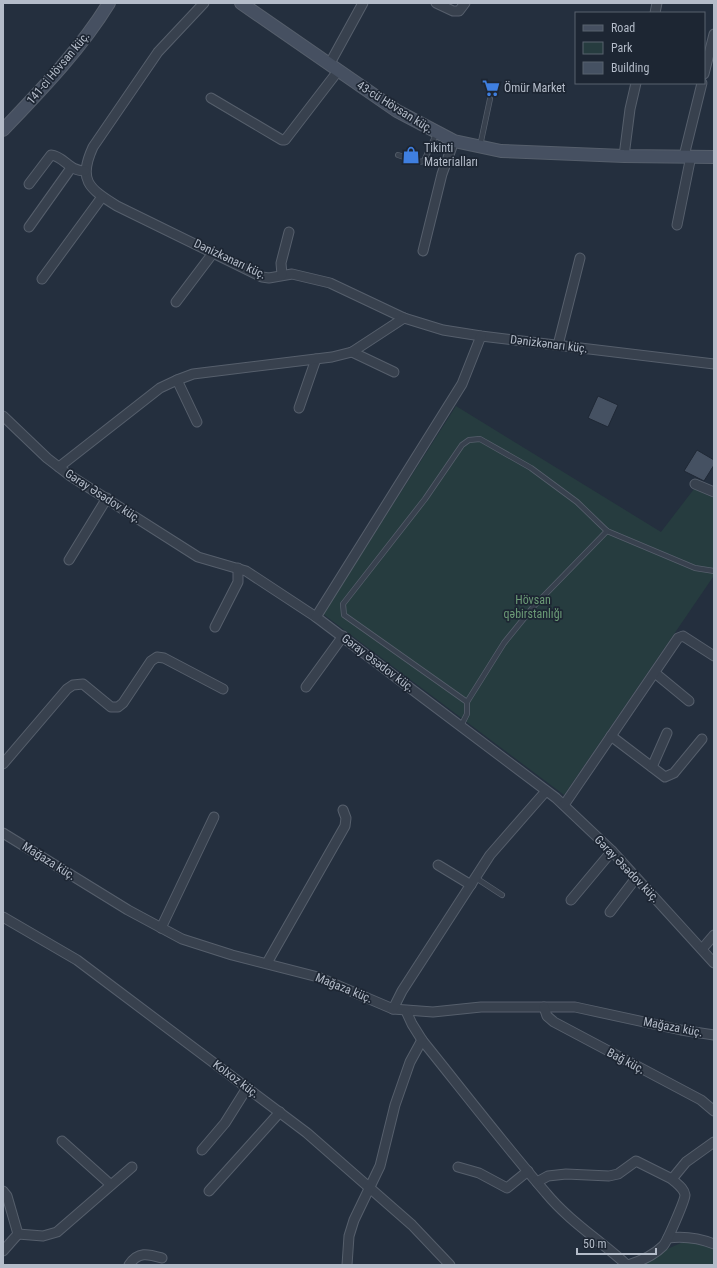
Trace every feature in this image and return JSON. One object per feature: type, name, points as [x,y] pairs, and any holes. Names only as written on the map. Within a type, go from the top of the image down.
[{"type":"main road","name":"43-cü Hövsan küç.","points":[[241,3],[397,111],[454,141],[480,148],[502,151],[624,156],[714,156]]},
{"type":"main road","name":"141-ci Hövsan küç.","points":[[3,130],[48,82],[83,40],[105,4]]},
{"type":"street","points":[[29,184],[51,155],[55,155],[77,171],[84,171],[86,161],[93,147],[158,52],[204,3]]},
{"type":"street","points":[[210,98],[282,140],[285,140],[334,68],[363,3]]},
{"type":"street","points":[[436,3],[453,11],[459,11],[465,3]]},
{"type":"street","points":[[705,70],[714,34]]},
{"type":"street","points":[[624,156],[630,109],[636,84]]},
{"type":"street","points":[[677,225],[687,156],[702,84]]},
{"type":"street","points":[[423,251],[442,174],[454,141]]},
{"type":"street","points":[[29,227],[71,168]]},
{"type":"street","name":"Dənizkənarı küç.","points":[[84,171],[92,188],[102,197],[117,206],[262,277],[269,278],[292,274],[330,283],[404,318],[443,330],[481,336],[714,364]]},
{"type":"street","points":[[42,279],[102,197]]},
{"type":"street","points":[[282,275],[281,263],[289,232]]},
{"type":"street","points":[[176,302],[213,253]]},
{"type":"street","points":[[558,345],[580,258]]},
{"type":"street","points":[[59,467],[160,388],[176,380],[193,374],[316,359],[352,352],[404,318]]},
{"type":"street","points":[[316,616],[462,384],[481,336]]},
{"type":"street","points":[[352,352],[394,372]]},
{"type":"street","points":[[299,408],[316,359]]},
{"type":"street","points":[[176,380],[197,422]]},
{"type":"street","name":"Gəray Əsədov küç.","points":[[3,416],[59,467],[198,557],[246,571],[316,616],[546,791],[612,851],[714,963]]},
{"type":"street","points":[[695,484],[714,492]]},
{"type":"street","points":[[69,560],[107,498]]},
{"type":"street","points":[[215,627],[236,586],[238,568]]},
{"type":"street","points":[[306,687],[343,636]]},
{"type":"street","points":[[564,806],[678,638],[683,636],[714,656]]},
{"type":"street","points":[[3,764],[67,689],[73,685],[83,684],[111,707],[118,707],[123,703],[151,661],[157,657],[164,658],[223,689]]},
{"type":"street","points":[[655,673],[689,701]]},
{"type":"street","points":[[652,767],[667,733]]},
{"type":"street","points":[[611,736],[665,777],[669,777],[702,739]]},
{"type":"street","points":[[393,1009],[402,991],[490,855],[546,791]]},
{"type":"street","points":[[267,964],[345,826],[346,818],[343,810]]},
{"type":"street","points":[[161,928],[214,817]]},
{"type":"street","name":"Mağaza küç.","points":[[3,833],[128,910],[182,939],[267,964],[318,977],[393,1009],[433,1012],[481,1006],[544,1006],[575,1008],[681,1030],[714,1035]]},
{"type":"street","points":[[571,900],[612,851]]},
{"type":"street","points":[[438,865],[473,881]]},
{"type":"street","points":[[610,912],[636,878]]},
{"type":"street","name":"Kolxoz küç.","points":[[3,917],[77,960],[307,1133],[412,1225],[450,1265]]},
{"type":"street","points":[[702,949],[714,935]]},
{"type":"street","name":"Bağ küç.","points":[[544,1006],[547,1016],[554,1022],[701,1100],[714,1111]]},
{"type":"street","points":[[406,1011],[422,1040],[528,1171],[537,1182],[546,1193],[574,1222],[628,1265],[647,1259],[663,1246],[668,1238],[685,1197],[682,1188],[672,1179],[636,1161],[618,1174],[608,1176],[566,1174],[548,1176],[537,1182]]},
{"type":"street","points":[[347,1265],[349,1236],[354,1220],[380,1166],[395,1106],[410,1062],[422,1040]]},
{"type":"street","points":[[202,1150],[225,1123],[247,1088]]},
{"type":"street","points":[[210,1191],[280,1112]]},
{"type":"street","points":[[62,1141],[110,1184]]},
{"type":"street","points":[[672,1179],[686,1162],[714,1142]]},
{"type":"street","points":[[18,1234],[43,1236],[57,1232],[110,1184],[132,1167]]},
{"type":"street","points":[[458,1167],[479,1173],[508,1188],[528,1171]]},
{"type":"street","points":[[3,1191],[7,1196],[18,1234]]},
{"type":"street","points":[[3,1251],[18,1234]]},
{"type":"street","points":[[668,1238],[696,1238],[714,1244]]},
{"type":"street","points":[[129,1265],[137,1256],[144,1253],[162,1258]]},
{"type":"lane","points":[[480,148],[490,99]]},
{"type":"lane","points":[[398,155],[420,162],[424,161],[437,132]]},
{"type":"lane","points":[[467,702],[344,615],[342,610],[343,604],[425,500],[462,445],[469,440],[480,439],[531,468],[577,502],[607,531],[695,568],[714,571]]},
{"type":"lane","points":[[461,726],[467,714],[467,702],[504,643],[534,606],[607,531]]},
{"type":"lane","points":[[473,881],[502,895]]},
{"type":"green space","name":"Hövsan qəbirstanlığı","points":[[456,406],[661,532],[694,489],[714,498],[713,577],[564,795],[323,614]]},
{"type":"green space","points":[[681,1243],[696,1243],[714,1249],[714,1265],[640,1265],[665,1250]]},
{"type":"building","points":[[598,396],[618,405],[608,427],[588,418]]},
{"type":"building","points":[[697,450],[714,460],[714,465],[704,481],[684,471]]},
{"type":"place","name":"Ömür Market","points":[[491,88]]},
{"type":"place","name":"Tikinti Materialları","points":[[411,155]]}]
